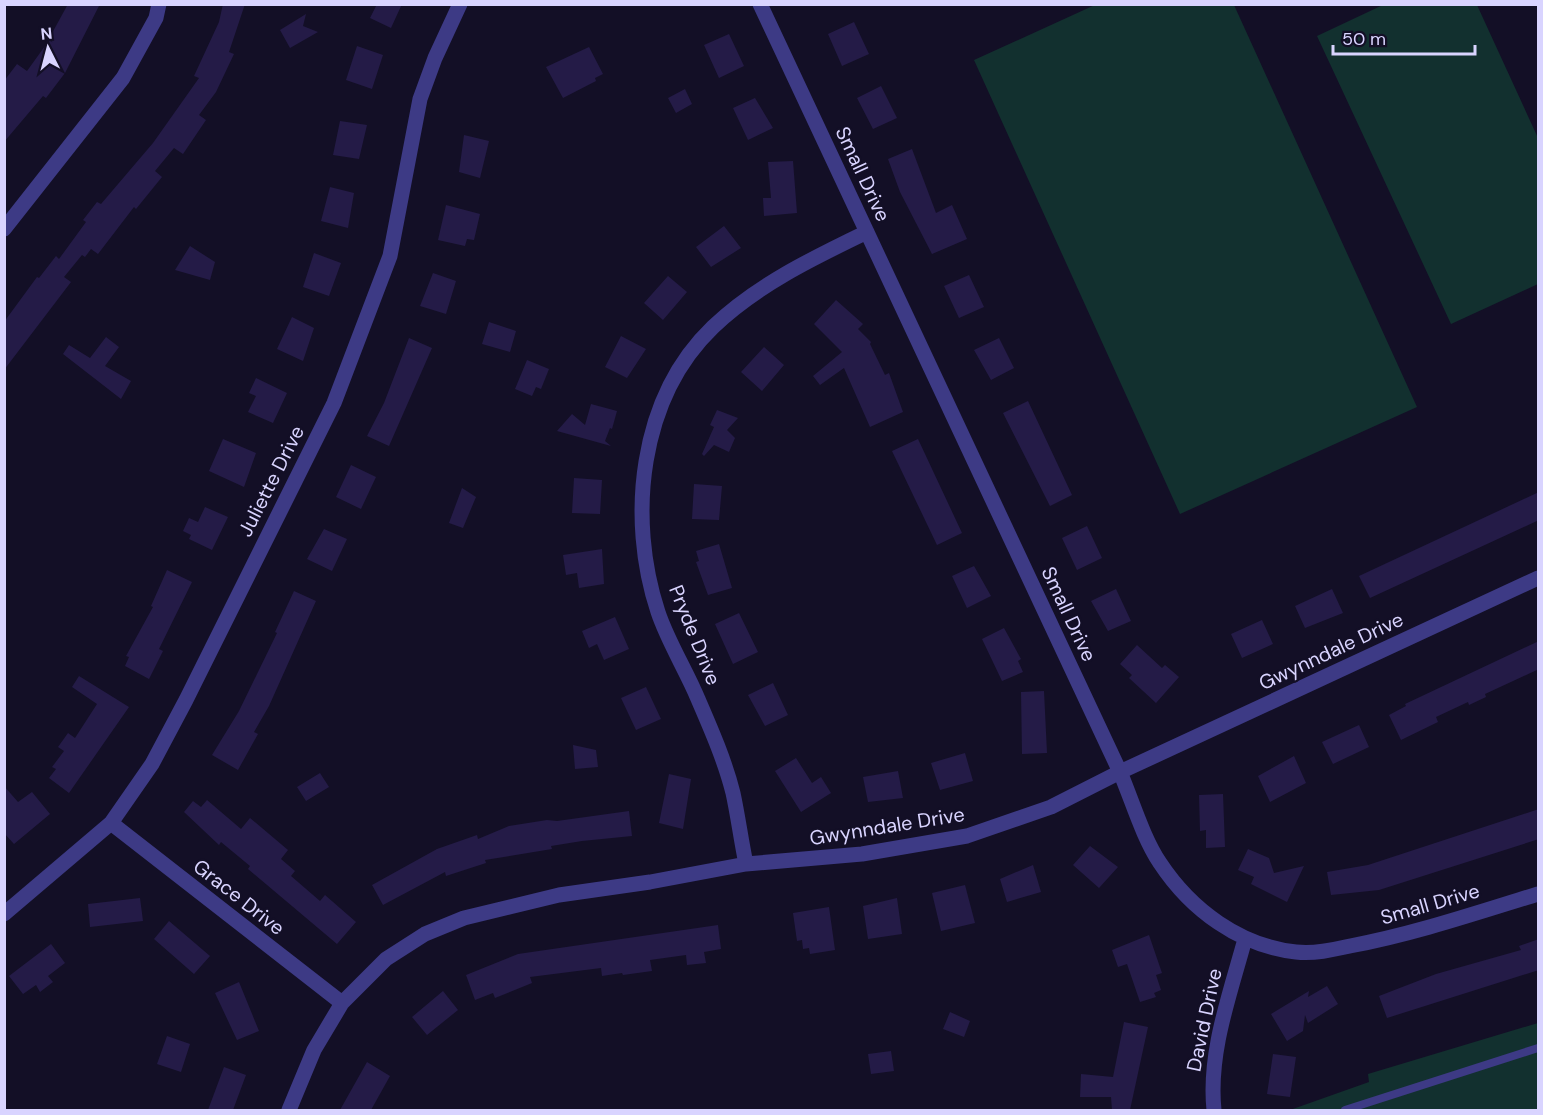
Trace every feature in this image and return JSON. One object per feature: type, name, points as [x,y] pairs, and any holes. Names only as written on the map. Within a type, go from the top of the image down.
[{"type":"street","points":[[4,229],[123,78],[156,18],[159,4]]},
{"type":"street","name":"Juliette Drive","points":[[4,914],[111,823],[165,741],[334,403],[390,256],[420,99],[435,58],[460,4]]},
{"type":"street","name":"Small Drive","points":[[760,4],[1120,771],[1159,861],[1177,886],[1212,920],[1245,939],[1296,952],[1318,952],[1370,942],[1539,894]]},
{"type":"street","name":"Pryde Drive","points":[[746,864],[732,791],[720,753],[698,697],[658,613],[643,536],[644,472],[659,413],[669,387],[681,365],[713,327],[797,266],[867,232]]},
{"type":"street","name":"Gwynndale Drive","points":[[289,1110],[314,1050],[342,1004],[386,959],[404,945],[464,918],[559,895],[650,882],[746,864],[862,854],[967,836],[1051,807],[1120,771],[1539,579]]},
{"type":"street","name":"Grace Drive","points":[[111,823],[342,1004]]},
{"type":"street","name":"David Drive","points":[[1214,1110],[1211,1090],[1217,1050],[1245,939]]},
{"type":"lane","points":[[1345,1110],[1539,1048]]},
{"type":"green space","points":[[1097,4],[1234,5],[1417,407],[1180,514],[974,60]]},
{"type":"green space","points":[[1385,4],[1477,5],[1538,138],[1538,284],[1451,324],[1317,36]]},
{"type":"green space","points":[[1538,1023],[1538,1110],[1290,1110],[1369,1082],[1368,1074]]},
{"type":"building","points":[[68,4],[100,4],[65,73],[46,98],[43,96],[4,142],[4,81],[17,64],[27,71],[45,46]]},
{"type":"building","points":[[223,4],[245,4],[229,52],[234,54],[216,92],[199,115],[206,120],[183,154],[174,148],[155,171],[162,177],[136,209],[134,207],[98,254],[91,249],[85,257],[82,255],[64,277],[71,282],[4,370],[4,322],[37,277],[39,278],[56,256],[59,259],[86,222],[83,220],[97,202],[101,204],[153,143],[199,78],[194,76],[219,22]]},
{"type":"building","points":[[377,4],[402,4],[391,28],[370,18]]},
{"type":"building","points":[[306,14],[303,26],[318,32],[290,48],[280,30]]},
{"type":"building","points":[[854,22],[869,54],[842,66],[828,34]]},
{"type":"building","points":[[729,34],[744,66],[719,78],[704,45]]},
{"type":"building","points":[[357,46],[383,55],[372,89],[346,80]]},
{"type":"building","points":[[589,47],[603,74],[595,78],[596,81],[563,98],[546,67]]},
{"type":"building","points":[[881,86],[897,118],[873,129],[857,98]]},
{"type":"building","points":[[685,89],[692,104],[676,113],[668,98]]},
{"type":"building","points":[[755,98],[773,128],[748,140],[733,108]]},
{"type":"building","points":[[340,121],[367,125],[359,159],[333,155]]},
{"type":"building","points":[[464,135],[489,141],[480,178],[459,172]]},
{"type":"building","points":[[912,149],[936,213],[952,205],[967,239],[932,254],[900,192],[888,159]]},
{"type":"building","points":[[793,161],[797,213],[764,216],[763,198],[771,198],[768,162]]},
{"type":"building","points":[[330,187],[354,193],[348,228],[321,221]]},
{"type":"building","points":[[446,205],[480,214],[474,240],[467,239],[465,246],[438,240]]},
{"type":"building","points":[[724,226],[741,248],[711,267],[696,247]]},
{"type":"building","points":[[190,246],[215,262],[210,280],[175,270]]},
{"type":"building","points":[[314,253],[341,263],[329,296],[303,287]]},
{"type":"building","points":[[433,273],[456,281],[446,314],[420,306]]},
{"type":"building","points":[[969,275],[984,307],[959,318],[944,286]]},
{"type":"building","points":[[668,276],[687,292],[663,320],[644,303]]},
{"type":"building","points":[[836,300],[863,324],[858,329],[871,342],[885,375],[889,373],[903,412],[870,427],[844,368],[820,385],[813,376],[842,352],[814,324]]},
{"type":"building","points":[[292,317],[314,328],[303,361],[277,349]]},
{"type":"building","points":[[489,322],[516,331],[510,352],[482,344]]},
{"type":"building","points":[[621,336],[646,349],[627,378],[605,367]]},
{"type":"building","points":[[106,337],[119,347],[105,366],[131,381],[121,399],[63,354],[69,345],[90,358]]},
{"type":"building","points":[[409,338],[432,348],[389,446],[367,436],[384,403]]},
{"type":"building","points":[[999,338],[1014,368],[991,380],[974,350]]},
{"type":"building","points":[[764,347],[784,365],[762,391],[741,372]]},
{"type":"building","points":[[527,360],[549,369],[541,389],[536,387],[532,396],[515,389]]},
{"type":"building","points":[[256,378],[287,393],[273,423],[248,412],[256,396],[249,393]]},
{"type":"building","points":[[1028,401],[1072,495],[1050,506],[1003,413]]},
{"type":"building","points":[[591,404],[617,411],[612,429],[610,428],[605,441],[611,446],[557,431],[572,414],[585,425]]},
{"type":"building","points":[[717,410],[738,418],[727,430],[735,438],[729,452],[714,445],[704,456],[702,454],[714,427],[710,425]]},
{"type":"building","points":[[223,439],[256,453],[244,487],[209,471]]},
{"type":"building","points":[[918,439],[962,533],[937,545],[892,451]]},
{"type":"building","points":[[351,465],[376,477],[361,509],[336,497]]},
{"type":"building","points":[[574,478],[602,480],[600,514],[572,513]]},
{"type":"building","points":[[694,484],[722,486],[719,520],[692,519]]},
{"type":"building","points":[[462,488],[476,497],[463,528],[449,523]]},
{"type":"building","points":[[1539,492],[1539,520],[1370,598],[1359,576]]},
{"type":"building","points":[[205,507],[228,517],[212,550],[189,539],[191,535],[183,531],[189,518],[198,522]]},
{"type":"building","points":[[1087,526],[1102,558],[1077,570],[1062,538]]},
{"type":"building","points":[[324,529],[347,539],[332,571],[307,559]]},
{"type":"building","points":[[719,544],[732,588],[708,595],[696,562],[699,561],[696,551]]},
{"type":"building","points":[[602,549],[604,584],[579,588],[577,573],[566,575],[563,555]]},
{"type":"building","points":[[974,566],[991,596],[967,608],[952,576]]},
{"type":"building","points":[[167,570],[192,582],[159,649],[163,651],[149,679],[125,666],[129,657],[126,656],[153,607],[151,606]]},
{"type":"building","points":[[1116,589],[1131,621],[1108,631],[1091,601]]},
{"type":"building","points":[[1332,589],[1343,613],[1305,628],[1295,606]]},
{"type":"building","points":[[294,591],[316,601],[269,706],[254,732],[258,734],[238,770],[212,755],[239,711],[277,633],[275,632]]},
{"type":"building","points":[[739,613],[758,652],[733,664],[715,624]]},
{"type":"building","points":[[615,617],[629,649],[604,660],[597,644],[589,648],[582,631]]},
{"type":"building","points":[[1262,620],[1273,644],[1242,658],[1231,634]]},
{"type":"building","points":[[1004,628],[1021,659],[1018,661],[1023,672],[1002,681],[982,639]]},
{"type":"building","points":[[1539,641],[1539,669],[1485,694],[1486,697],[1469,705],[1468,702],[1436,717],[1438,722],[1401,740],[1389,715],[1406,706],[1405,704]]},
{"type":"building","points":[[1137,645],[1162,668],[1165,665],[1179,677],[1156,703],[1129,678],[1132,675],[1120,664]]},
{"type":"building","points":[[79,676],[129,707],[69,793],[49,778],[56,769],[52,767],[64,751],[58,747],[68,733],[75,738],[97,704],[72,687]]},
{"type":"building","points":[[773,683],[788,715],[765,726],[748,695]]},
{"type":"building","points":[[646,687],[661,719],[636,730],[621,698]]},
{"type":"building","points":[[1044,691],[1047,753],[1022,754],[1021,692]]},
{"type":"building","points":[[1359,725],[1369,747],[1333,764],[1322,742]]},
{"type":"building","points":[[573,745],[596,750],[598,767],[575,769]]},
{"type":"building","points":[[965,753],[973,781],[940,790],[931,763]]},
{"type":"building","points":[[1294,756],[1306,783],[1270,802],[1258,776]]},
{"type":"building","points":[[796,758],[812,783],[821,777],[831,793],[801,812],[775,771]]},
{"type":"building","points":[[898,771],[903,798],[868,802],[863,777]]},
{"type":"building","points":[[320,773],[329,787],[306,801],[297,787]]},
{"type":"building","points":[[669,774],[691,779],[683,829],[659,823]]},
{"type":"building","points":[[4,786],[18,802],[32,792],[50,814],[14,844],[4,833]]},
{"type":"building","points":[[1223,794],[1225,847],[1206,848],[1206,830],[1200,831],[1199,795]]},
{"type":"building","points":[[207,800],[241,829],[250,818],[288,850],[281,859],[295,871],[291,876],[320,901],[325,895],[356,922],[337,944],[248,869],[250,866],[221,842],[219,845],[184,812],[193,801],[201,807]]},
{"type":"building","points":[[1539,809],[1539,839],[1379,890],[1331,895],[1327,872],[1368,865]]},
{"type":"building","points":[[629,811],[632,836],[551,846],[552,849],[485,860],[486,863],[446,876],[445,872],[383,905],[372,885],[437,849],[477,835],[478,839],[509,826]]},
{"type":"building","points":[[1090,846],[1118,867],[1099,888],[1073,865]]},
{"type":"building","points":[[1248,849],[1269,858],[1274,873],[1304,866],[1287,902],[1251,884],[1254,877],[1238,870]]},
{"type":"building","points":[[1033,865],[1041,892],[1007,902],[1000,879]]},
{"type":"building","points":[[965,885],[975,923],[941,931],[932,893]]},
{"type":"building","points":[[140,898],[143,921],[90,927],[88,904]]},
{"type":"building","points":[[897,898],[902,934],[868,939],[863,906]]},
{"type":"building","points":[[829,907],[835,950],[810,954],[809,948],[803,949],[802,940],[797,941],[793,913]]},
{"type":"building","points":[[169,921],[210,956],[194,974],[154,939]]},
{"type":"building","points":[[718,925],[721,949],[704,952],[706,963],[687,965],[686,955],[650,960],[652,971],[602,976],[601,968],[530,977],[532,983],[495,998],[493,993],[475,1000],[466,975],[518,954]]},
{"type":"building","points":[[1149,935],[1162,973],[1156,975],[1161,990],[1154,993],[1156,997],[1140,1002],[1127,964],[1118,967],[1112,950]]},
{"type":"building","points":[[1539,939],[1539,970],[1387,1018],[1379,996],[1436,974],[1521,950],[1519,946]]},
{"type":"building","points":[[51,944],[65,963],[48,976],[53,982],[40,992],[36,985],[23,994],[9,976]]},
{"type":"building","points":[[239,982],[259,1031],[237,1040],[215,993]]},
{"type":"building","points":[[1327,986],[1338,1004],[1308,1023],[1305,1015],[1303,1031],[1287,1041],[1271,1014],[1309,991],[1308,997]]},
{"type":"building","points":[[443,991],[458,1010],[427,1035],[412,1017]]},
{"type":"building","points":[[950,1012],[970,1021],[964,1037],[943,1029]]},
{"type":"building","points":[[1124,1022],[1148,1027],[1130,1110],[1112,1110],[1111,1097],[1080,1097],[1081,1074],[1113,1077]]},
{"type":"building","points":[[167,1036],[190,1044],[181,1072],[157,1064]]},
{"type":"building","points":[[891,1051],[894,1071],[871,1074],[868,1054]]},
{"type":"building","points":[[1273,1054],[1296,1057],[1290,1097],[1267,1094]]},
{"type":"building","points":[[367,1062],[390,1076],[371,1110],[340,1110]]},
{"type":"building","points":[[224,1067],[246,1075],[233,1110],[208,1110]]}]
